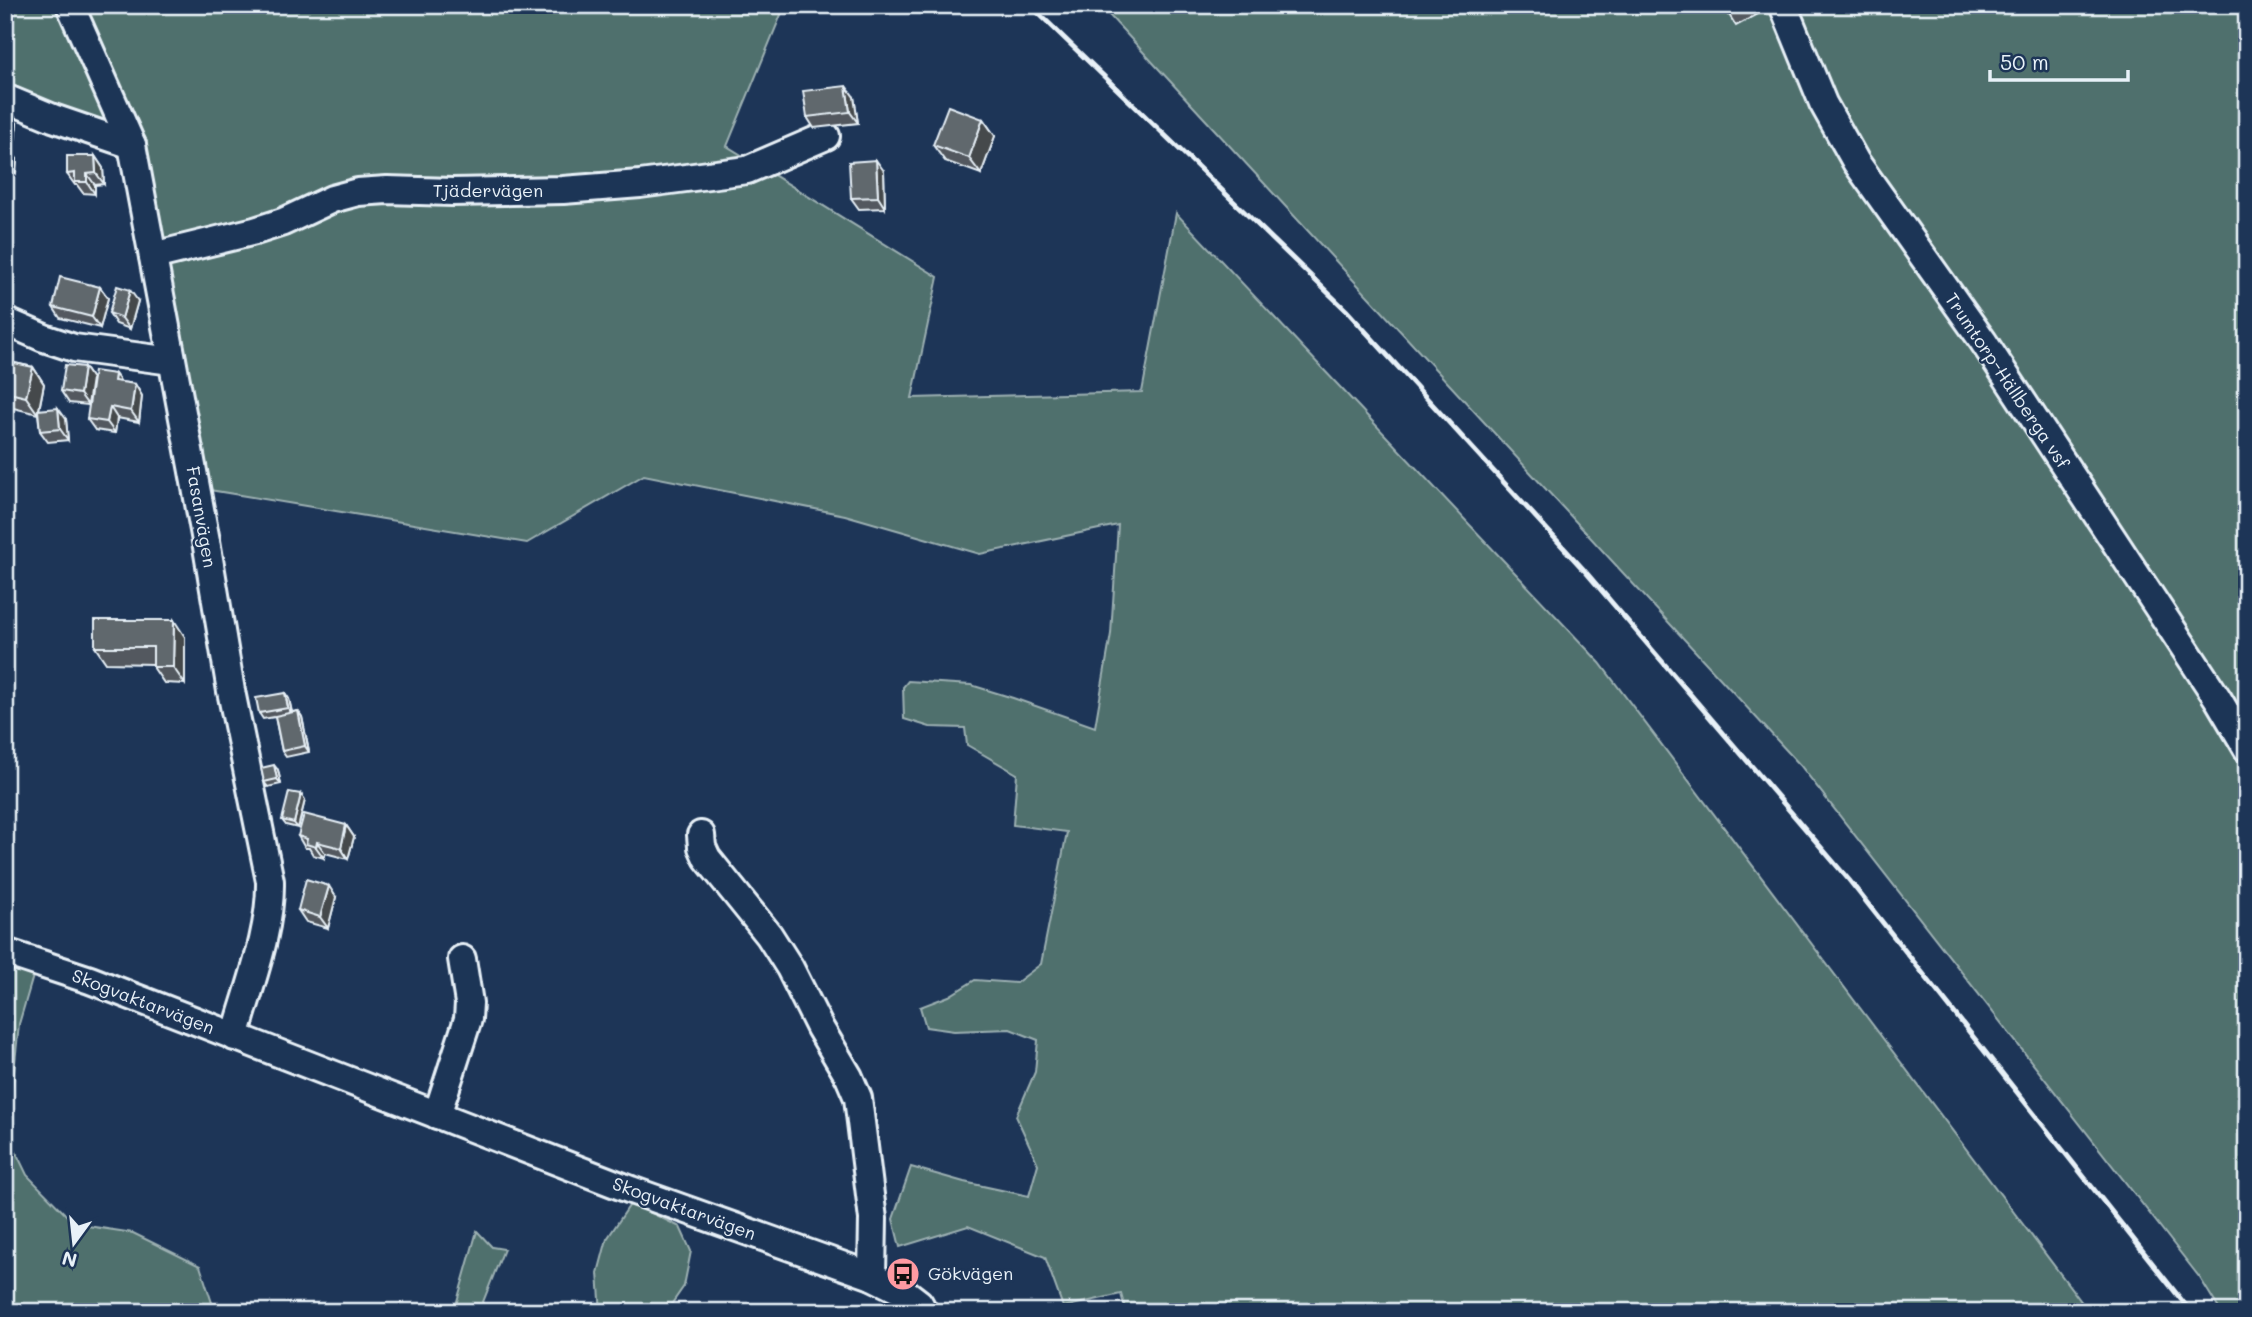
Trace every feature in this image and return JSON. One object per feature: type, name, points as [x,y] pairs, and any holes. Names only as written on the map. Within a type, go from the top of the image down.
[{"type":"street","name":"Fasanvägen","points":[[70,5],[132,145],[206,541],[230,691],[270,881],[266,926],[235,1037]]},
{"type":"street","name":"Trumtorp-Hällberga vsf","points":[[1783,5],[1823,103],[1856,162],[1983,341],[2218,699],[2247,748]]},
{"type":"street","points":[[5,98],[132,145]]},
{"type":"street","name":"Tjädervägen","points":[[153,256],[255,231],[283,222],[331,199],[358,192],[563,190],[640,184],[747,170],[826,136]]},
{"type":"street","points":[[5,321],[74,348],[172,361]]},
{"type":"street","points":[[701,835],[706,858],[769,935],[790,968],[858,1098],[873,1219],[872,1276]]},
{"type":"street","name":"Skogvaktarvägen","points":[[5,952],[90,980],[715,1222],[872,1276],[906,1293],[919,1303],[924,1312]]},
{"type":"street","points":[[437,1115],[468,1019],[469,1003],[462,959]]},
{"type":"green space","points":[[5,5],[65,5],[123,126],[100,138],[5,98]]},
{"type":"green space","points":[[76,5],[785,5],[727,146],[938,277],[912,398],[1142,392],[1176,213],[1600,663],[2089,1312],[1126,1312],[1121,1294],[1063,1307],[1045,1257],[968,1226],[900,1247],[893,1219],[911,1167],[1029,1196],[1038,1164],[1016,1116],[1035,1072],[1038,1040],[1010,1029],[954,1031],[926,1027],[920,1007],[949,996],[975,980],[1016,983],[1041,964],[1067,832],[1013,825],[1017,774],[967,745],[965,728],[930,727],[904,719],[903,687],[908,681],[971,685],[1095,727],[1111,634],[1118,525],[980,554],[845,515],[644,475],[527,543],[210,490],[135,153]]},
{"type":"green space","points":[[1098,5],[2247,5],[2247,1312],[2221,1312],[2200,1278],[1800,765]]},
{"type":"green space","points":[[5,966],[33,976],[19,1024],[11,1101],[13,1146],[27,1175],[75,1224],[133,1233],[200,1266],[215,1312],[5,1312]]},
{"type":"green space","points":[[631,1203],[680,1227],[691,1251],[684,1286],[666,1312],[601,1312],[598,1273],[607,1239]]},
{"type":"green space","points":[[477,1231],[492,1247],[504,1249],[479,1312],[454,1312]]},
{"type":"building","points":[[1723,5],[1746,5],[1728,15]]},
{"type":"building","points":[[846,86],[850,112],[807,117],[803,91]]},
{"type":"building","points":[[948,106],[983,119],[969,158],[933,145]]},
{"type":"building","points":[[5,112],[9,112],[7,129],[5,129]]},
{"type":"building","points":[[5,148],[9,148],[8,162],[5,162]]},
{"type":"building","points":[[67,156],[95,156],[96,173],[87,174],[87,182],[75,182],[75,173],[67,174]]},
{"type":"building","points":[[876,160],[878,197],[851,198],[849,162]]},
{"type":"building","points":[[60,277],[100,287],[92,317],[53,307]]},
{"type":"building","points":[[117,286],[130,290],[122,318],[109,313]]},
{"type":"building","points":[[5,361],[33,367],[26,397],[5,392]]},
{"type":"building","points":[[65,365],[84,367],[80,394],[61,391]]},
{"type":"building","points":[[94,371],[115,374],[114,381],[135,384],[131,411],[110,407],[107,422],[87,419]]},
{"type":"building","points":[[58,408],[60,429],[40,431],[38,410]]},
{"type":"building","points":[[95,620],[174,620],[173,667],[153,667],[153,647],[95,647]]},
{"type":"building","points":[[285,693],[288,708],[259,713],[256,698]]},
{"type":"building","points":[[298,711],[305,746],[282,751],[275,716]]},
{"type":"building","points":[[274,765],[277,779],[264,782],[261,768]]},
{"type":"building","points":[[289,792],[301,794],[294,823],[282,820]]},
{"type":"building","points":[[304,814],[346,825],[341,848],[317,842],[316,847],[306,844],[307,839],[298,836]]},
{"type":"building","points":[[306,879],[329,886],[320,917],[298,910]]},
{"type":"railway","points":[[1030,5],[1346,310],[1584,570],[1849,880],[2191,1312]]},
{"type":"place","name":"Gökvägen","points":[[903,1274]]}]
